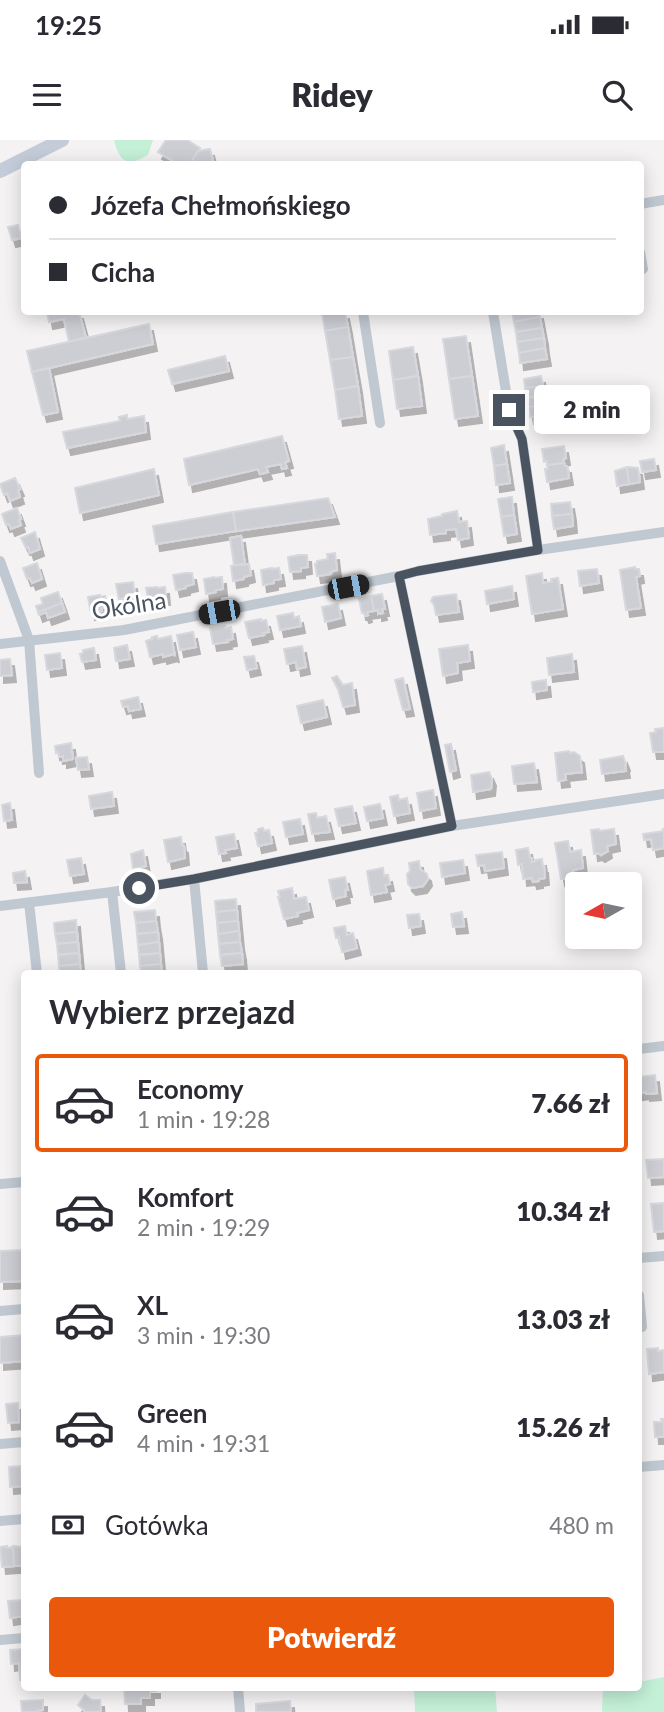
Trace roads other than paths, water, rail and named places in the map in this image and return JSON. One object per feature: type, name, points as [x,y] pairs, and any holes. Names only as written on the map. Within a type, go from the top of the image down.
[{"type":"main road","points":[[0,171],[62,140]]},
{"type":"street","points":[[644,203],[664,200]]},
{"type":"street","points":[[363,315],[380,423]]},
{"type":"street","points":[[493,315],[509,410],[522,439],[538,550]]},
{"type":"street","name":"Okólna","points":[[0,643],[124,630],[418,571],[664,532]]},
{"type":"street","points":[[0,561],[29,640],[39,773]]},
{"type":"street","points":[[399,576],[452,826]]},
{"type":"street","points":[[0,906],[194,879],[452,826],[664,794]]},
{"type":"street","points":[[194,879],[203,970]]},
{"type":"street","points":[[112,892],[121,970]]},
{"type":"street","points":[[29,903],[37,970]]},
{"type":"street","points":[[642,1049],[664,1046]]},
{"type":"street","points":[[0,1184],[21,1182]]},
{"type":"street","points":[[642,1258],[664,1256]]},
{"type":"street","points":[[0,1311],[21,1309]]},
{"type":"street","points":[[0,1444],[21,1443]]},
{"type":"street","points":[[642,1467],[664,1465]]},
{"type":"street","points":[[0,1521],[21,1519]]},
{"type":"street","points":[[0,1640],[21,1638]]},
{"type":"street","points":[[238,1691],[240,1712]]}]
